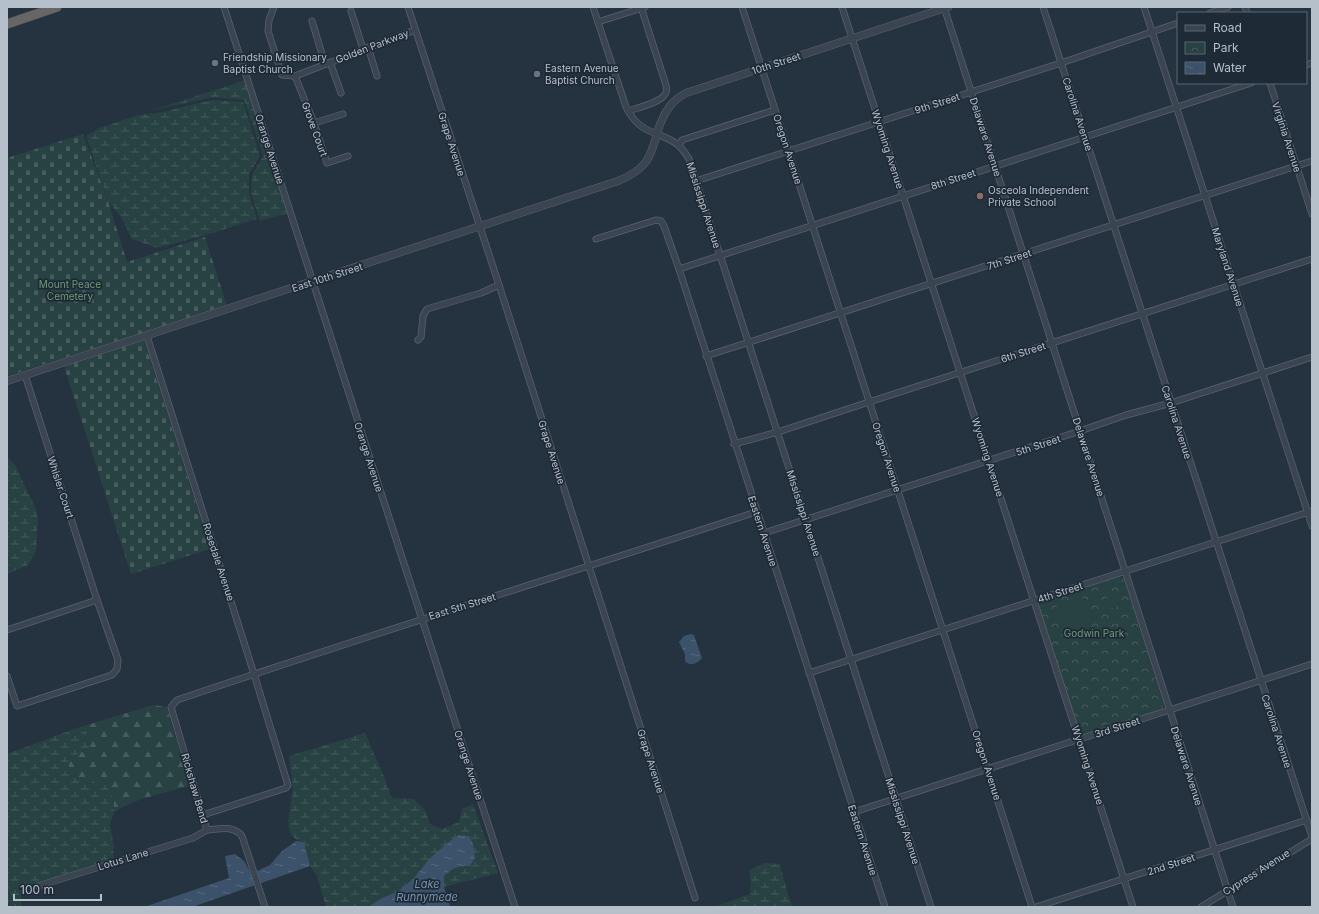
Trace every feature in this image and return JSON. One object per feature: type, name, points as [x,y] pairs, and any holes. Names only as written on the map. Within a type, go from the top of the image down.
[{"type":"highway","points":[[7,24],[57,7]]},
{"type":"street","name":"Orange Avenue","points":[[224,7],[515,907]]},
{"type":"street","points":[[274,7],[268,31],[282,75],[295,76]]},
{"type":"street","name":"Grape Avenue","points":[[408,7],[480,226],[695,898]]},
{"type":"street","points":[[593,7],[628,111],[643,128],[657,134]]},
{"type":"street","points":[[598,22],[643,7],[665,82],[666,92],[664,96],[657,101],[628,111]]},
{"type":"street","name":"Oregon Avenue","points":[[742,7],[1032,907]]},
{"type":"street","name":"Wyoming Avenue","points":[[842,7],[1080,739],[1133,907]]},
{"type":"street","name":"10th Street","points":[[643,165],[652,154],[657,134],[666,112],[677,99],[686,93],[945,7]]},
{"type":"street","name":"Delaware Avenue","points":[[945,7],[1233,907]]},
{"type":"street","name":"Carolina Avenue","points":[[1043,7],[1312,838]]},
{"type":"street","name":"Maryland Avenue","points":[[1144,7],[1262,373],[1310,511],[1312,526]]},
{"type":"street","points":[[1213,12],[1228,7]]},
{"type":"street","points":[[351,11],[377,76]]},
{"type":"street","points":[[312,22],[327,63],[341,93]]},
{"type":"street","name":"9th Street","points":[[696,181],[1061,63],[1177,23]]},
{"type":"street","name":"Golden Parkway","points":[[295,76],[415,30]]},
{"type":"street","name":"Grove Court","points":[[295,76],[314,123],[327,163],[348,156]]},
{"type":"street","name":"8th Street","points":[[678,269],[1248,84]]},
{"type":"street","name":"Virginia Avenue","points":[[1270,84],[1312,214]]},
{"type":"street","points":[[679,145],[682,140],[775,110]]},
{"type":"street","points":[[314,123],[343,114]]},
{"type":"street","name":"Mississippi Avenue","points":[[657,134],[669,138],[679,145],[689,159],[931,907]]},
{"type":"street","name":"7th Street","points":[[706,356],[1312,161]]},
{"type":"street","name":"East 10th Street","points":[[7,381],[618,181],[635,172],[643,165]]},
{"type":"street","name":"Eastern Avenue","points":[[596,239],[656,220],[661,221],[664,226],[884,907]]},
{"type":"street","name":"6th Street","points":[[734,444],[778,432],[1312,259]]},
{"type":"street","points":[[418,340],[421,337],[423,316],[428,309],[481,293],[499,285]]},
{"type":"street","name":"Rosedale Avenue","points":[[147,336],[288,785],[286,788],[203,814]]},
{"type":"street","name":"5th Street","points":[[764,533],[898,491],[1126,415],[1171,403],[1312,357]]},
{"type":"street","name":"Whisler Court","points":[[7,676],[17,706],[112,675],[116,669],[118,660],[97,600],[25,375]]},
{"type":"street","name":"4th Street","points":[[808,673],[1310,511]]},
{"type":"street","name":"East 5th Street","points":[[171,707],[176,700],[254,674],[756,512]]},
{"type":"street","points":[[7,630],[97,600]]},
{"type":"street","name":"3rd Street","points":[[854,812],[1312,664]]},
{"type":"street","name":"Rickshaw Bend","points":[[171,707],[207,830],[232,829],[236,830],[242,836],[265,907]]},
{"type":"street","name":"2nd Street","points":[[1036,907],[1307,820]]},
{"type":"street","name":"Lotus Lane","points":[[38,886],[193,838],[207,830]]},
{"type":"street","name":"Cypress Avenue","points":[[1201,907],[1312,838]]},
{"type":"green space","points":[[246,80],[289,213],[260,221],[251,193],[252,175],[263,156],[244,100],[213,97],[153,110]]},
{"type":"green space","points":[[213,100],[243,102],[260,156],[249,174],[249,193],[257,219],[203,236],[157,248],[132,239],[121,217],[108,201],[86,136],[100,128],[138,115],[163,112]]},
{"type":"green space","name":"Mount Peace Cemetery","points":[[83,134],[108,201],[127,262],[205,237],[227,306],[7,376],[7,158]]},
{"type":"green space","points":[[140,340],[144,340],[210,549],[131,574],[64,366]]},
{"type":"green space","points":[[7,457],[15,465],[36,509],[38,519],[36,551],[28,565],[7,574]]},
{"type":"green space","name":"Godwin Park","points":[[1119,576],[1124,580],[1163,702],[1163,707],[1161,710],[1083,735],[1080,734],[1039,607],[1042,601]]},
{"type":"green space","points":[[1116,596],[1119,606],[1109,609],[1106,599]]},
{"type":"green space","points":[[1084,598],[1093,625],[1065,634],[1056,607]]},
{"type":"green space","points":[[153,705],[167,707],[189,786],[139,800],[120,808],[114,813],[113,797],[106,783],[86,783],[69,772],[68,760],[90,747],[87,732],[77,728]]},
{"type":"green space","points":[[77,728],[87,732],[90,747],[68,760],[69,772],[86,783],[106,783],[113,797],[114,813],[110,824],[114,846],[113,859],[32,885],[21,893],[21,907],[11,907],[7,903],[7,754]]},
{"type":"green space","points":[[365,733],[392,798],[414,799],[425,810],[430,824],[442,829],[459,822],[462,809],[473,804],[498,873],[444,887],[444,876],[456,868],[470,866],[475,858],[423,866],[414,878],[396,893],[384,897],[370,907],[326,907],[317,876],[310,866],[304,842],[296,839],[289,829],[292,778],[289,756]]},
{"type":"green space","points":[[765,863],[780,864],[792,907],[714,907],[750,894],[751,883],[749,870]]},
{"type":"water","points":[[691,634],[694,635],[702,658],[696,663],[689,664],[685,661],[685,654],[679,642],[684,636]]},
{"type":"water","name":"Lake Runnymede","points":[[459,835],[469,836],[473,844],[475,858],[470,866],[456,868],[444,876],[444,887],[450,907],[368,907],[384,897],[396,893],[414,878],[429,859]]},
{"type":"water","points":[[296,841],[304,842],[310,866],[192,907],[144,907],[229,878],[225,856],[235,854],[245,862],[251,874],[270,865],[282,851]]},
{"type":"place","name":"Friendship Missionary Baptist Church","points":[[215,63]]},
{"type":"place","name":"Eastern Avenue Baptist Church","points":[[537,74]]},
{"type":"place","name":"Osceola Independent Private School","points":[[980,196]]}]
